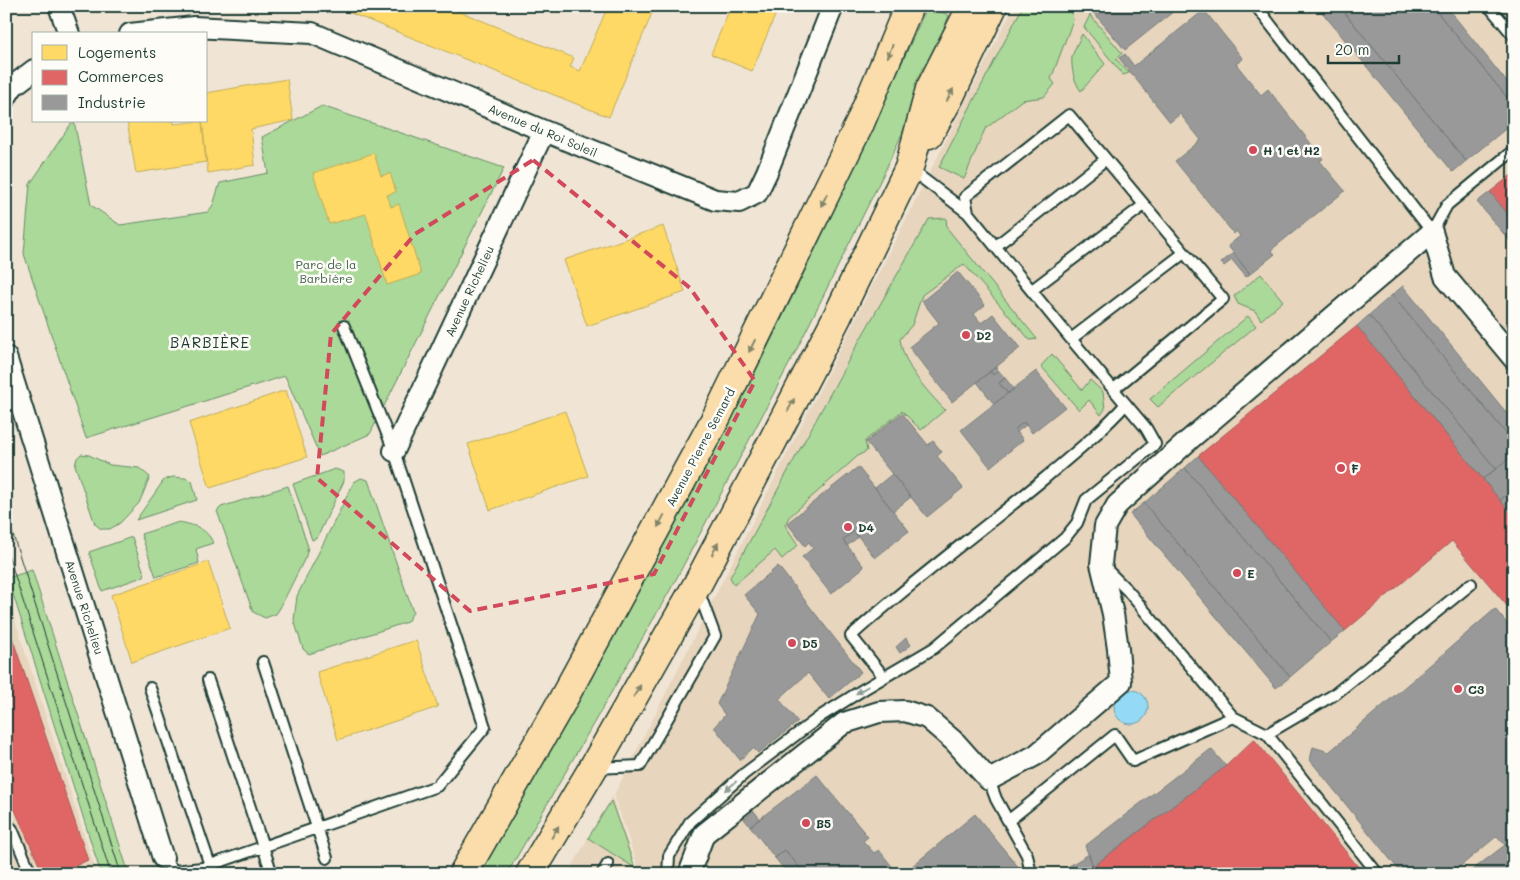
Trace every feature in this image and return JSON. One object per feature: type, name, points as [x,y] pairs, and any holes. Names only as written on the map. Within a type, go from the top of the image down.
[{"type":"main road","name":"Avenue Pierre Semard","points":[[463,874],[562,703],[718,416],[860,123],[909,6]]},
{"type":"main road","points":[[909,168],[930,89],[959,6]]},
{"type":"main road","points":[[930,89],[972,6]]},
{"type":"main road","points":[[530,874],[697,584],[824,342],[909,168],[949,98],[993,6]]},
{"type":"street","points":[[59,6],[68,32]]},
{"type":"street","name":"Avenue du Roi Soleil","points":[[148,32],[194,27],[312,33],[544,131],[716,200],[739,202],[757,194],[834,6]]},
{"type":"street","points":[[6,97],[13,86],[32,72]]},
{"type":"street","name":"Avenue Richelieu","points":[[394,451],[544,131]]},
{"type":"street","points":[[689,874],[704,834],[844,723],[879,712],[905,711],[927,718],[955,742],[989,780],[1036,755],[1121,682],[1113,614],[1101,564],[1105,526],[1117,505],[1189,440],[1432,232],[1445,276],[1514,359]]},
{"type":"street","name":"Avenue Richelieu","points":[[6,357],[122,721],[163,858]]},
{"type":"lane","points":[[1256,6],[1432,232],[1447,205],[1514,150]]},
{"type":"lane","points":[[1489,6],[1514,36]]},
{"type":"lane","points":[[968,213],[965,197],[1069,115],[1222,299],[1114,389]]},
{"type":"lane","points":[[996,246],[1106,159]]},
{"type":"lane","points":[[668,874],[670,856],[690,822],[744,774],[821,716],[934,648],[1065,538],[1077,523],[1086,500],[1155,444],[1146,428],[968,213],[909,168]]},
{"type":"lane","points":[[1032,290],[1144,205]]},
{"type":"lane","points":[[1071,339],[1184,253]]},
{"type":"lane","points":[[163,858],[174,871],[202,868],[212,869],[264,846],[436,786],[485,727],[394,451],[344,326]]},
{"type":"lane","points":[[884,677],[851,636],[888,603],[1008,508],[1103,429],[1126,404]]},
{"type":"lane","points":[[1101,564],[1128,591],[1233,717],[1267,734],[1378,874]]},
{"type":"lane","points":[[592,768],[640,766],[715,636],[697,584]]},
{"type":"lane","points":[[1267,734],[1335,694],[1471,584]]},
{"type":"lane","points":[[263,662],[327,858]]},
{"type":"lane","points":[[208,680],[272,874]]},
{"type":"lane","points":[[150,688],[212,869]]},
{"type":"lane","points":[[1008,821],[1115,735],[1133,761],[1233,717]]},
{"type":"lane","points":[[989,780],[996,799],[1027,855],[1031,874]]},
{"type":"lane","points":[[6,824],[12,829],[31,874]]},
{"type":"lane","points":[[602,874],[608,864]]},
{"type":"highlighted area","points":[[533,160],[690,288],[755,381],[654,574],[470,611],[317,478],[331,334],[415,234]]},
{"type":"shaded area","points":[[1014,6],[1514,6],[1514,874],[640,874],[614,795]]},
{"type":"shaded area","points":[[6,594],[13,614],[97,874],[6,874]]},
{"type":"shaded area","points":[[612,796],[638,874],[568,874],[588,838]]},
{"type":"green space","points":[[1023,6],[1071,6],[1073,20],[1051,79],[1055,84],[1044,97],[1022,100],[985,129],[964,179],[939,167]]},
{"type":"green space","points":[[927,7],[949,15],[922,90],[884,173],[796,351],[673,585],[507,874],[475,874],[627,611],[715,450],[771,341]]},
{"type":"green space","points":[[1090,15],[1122,53],[1116,59],[1129,73],[1123,75],[1084,27]]},
{"type":"green space","points":[[1082,34],[1105,64],[1081,91],[1075,79],[1072,57]]},
{"type":"green space","name":"Parc de la Barbière","points":[[322,106],[504,168],[370,434],[320,456],[285,376],[86,438],[24,254],[30,184],[72,122],[74,122],[91,205],[120,225],[208,212],[213,205],[220,183],[268,173],[262,137]]},
{"type":"green space","points":[[946,218],[947,228],[1037,339],[1030,340],[964,264],[922,295],[912,325],[900,339],[902,349],[917,378],[945,410],[921,430],[902,411],[865,441],[867,451],[859,455],[789,517],[785,525],[798,545],[782,559],[775,550],[734,585],[730,577],[858,343],[929,219]]},
{"type":"green space","points":[[1261,274],[1283,301],[1261,320],[1255,311],[1238,304],[1234,296]]},
{"type":"green space","points":[[1248,316],[1256,326],[1158,407],[1150,399]]},
{"type":"green space","points":[[1052,354],[1082,390],[1090,380],[1103,392],[1105,409],[1101,415],[1089,400],[1079,410],[1041,366]]},
{"type":"green space","points":[[81,454],[89,455],[110,465],[139,468],[150,477],[139,503],[120,523],[110,529],[101,529],[95,524],[75,465],[77,458]]},
{"type":"green space","points":[[335,469],[344,472],[344,481],[317,538],[312,540],[293,484]]},
{"type":"green space","points":[[173,477],[192,481],[197,500],[136,520],[164,480]]},
{"type":"green space","points":[[361,478],[368,480],[413,612],[407,622],[309,654],[303,649],[294,620],[297,596],[354,482]]},
{"type":"green space","points":[[288,486],[308,547],[306,556],[280,608],[276,614],[265,618],[253,612],[217,511],[221,507]]},
{"type":"green space","points":[[179,522],[195,526],[204,531],[213,543],[196,549],[199,563],[156,577],[141,534]]},
{"type":"green space","points":[[132,537],[145,576],[102,591],[89,552]]},
{"type":"green space","points":[[32,570],[129,874],[101,874],[8,578]]},
{"type":"green space","points":[[611,801],[635,868],[588,838]]},
{"type":"water","points":[[1131,690],[1138,691],[1143,695],[1147,700],[1147,714],[1143,719],[1138,723],[1131,724],[1124,723],[1119,719],[1115,714],[1114,707],[1115,700],[1119,695],[1124,691]]},
{"type":"building: Logements","points":[[333,6],[446,6],[574,58],[570,67],[580,71],[608,6],[655,6],[609,117]]},
{"type":"building: Logements","points":[[731,6],[779,6],[752,71],[711,54]]},
{"type":"building: Logements","points":[[287,79],[293,120],[251,129],[255,165],[208,173],[202,122],[208,122],[208,93]]},
{"type":"building: Logements","points":[[127,122],[174,122],[174,124],[202,122],[206,162],[136,173]]},
{"type":"building: Logements","points":[[374,153],[381,176],[390,173],[396,192],[387,195],[391,207],[399,204],[421,274],[387,285],[366,214],[329,224],[313,173]]},
{"type":"building: Logements","points":[[663,226],[685,292],[587,326],[564,260]]},
{"type":"building: Logements","points":[[286,390],[307,457],[210,488],[189,423]]},
{"type":"building: Logements","points":[[565,411],[588,476],[490,510],[468,444]]},
{"type":"building: Logements","points":[[208,562],[230,628],[132,662],[111,595]]},
{"type":"building: Logements","points":[[416,640],[438,707],[338,740],[317,672]]},
{"type":"building: Commerces","points":[[1514,173],[1514,222],[1490,192]]},
{"type":"building: Commerces","name":"F","points":[[1357,326],[1514,517],[1514,614],[1452,541],[1345,631],[1198,456]]},
{"type":"building: Commerces","points":[[12,637],[88,860],[58,874],[43,874],[15,810],[7,814],[6,811],[6,639]]},
{"type":"building: Commerces","points":[[1254,739],[1364,874],[1083,874],[1226,766]]},
{"type":"building: Industrie","points":[[1088,6],[1171,6],[1174,11],[1125,50]]},
{"type":"building: Industrie","points":[[1317,6],[1339,6],[1466,161],[1453,172]]},
{"type":"building: Industrie","points":[[1339,6],[1432,6],[1514,106],[1514,122],[1466,161]]},
{"type":"building: Industrie","points":[[1432,6],[1446,6],[1514,91],[1514,106]]},
{"type":"building: Industrie","name":"H 1 et H2","points":[[1204,10],[1243,59],[1236,64],[1261,95],[1268,89],[1323,159],[1320,161],[1345,191],[1271,250],[1275,254],[1250,274],[1228,246],[1240,236],[1236,231],[1234,234],[1175,161],[1201,140],[1180,114],[1170,122],[1119,58],[1125,54],[1134,66]]},
{"type":"building: Industrie","points":[[1490,192],[1514,222],[1514,246],[1477,202]]},
{"type":"building: Industrie","points":[[1233,253],[1250,274],[1246,277],[1232,260],[1224,266],[1221,263]]},
{"type":"building: Industrie","name":"D2","points":[[958,272],[985,305],[974,314],[981,323],[993,314],[1020,348],[952,402],[909,347],[939,323],[922,301]]},
{"type":"building: Industrie","points":[[1403,286],[1514,422],[1514,443],[1392,295]]},
{"type":"building: Industrie","points":[[1392,295],[1514,443],[1514,454],[1496,469],[1369,315]]},
{"type":"building: Industrie","points":[[1369,315],[1496,469],[1483,479],[1357,326]]},
{"type":"building: Industrie","points":[[996,367],[998,370],[993,375],[990,371]]},
{"type":"building: Industrie","points":[[998,370],[1005,378],[999,383],[1008,393],[994,404],[977,382],[990,371],[993,375]]},
{"type":"building: Industrie","points":[[1036,371],[1065,407],[1032,433],[1024,422],[1015,429],[1023,440],[990,467],[961,430]]},
{"type":"building: Industrie","points":[[1005,378],[1014,389],[1008,394],[999,383]]},
{"type":"building: Industrie","points":[[902,413],[928,445],[933,441],[942,452],[937,456],[963,488],[927,517],[866,442]]},
{"type":"building: Industrie","points":[[1024,422],[1026,425],[1017,432],[1015,429]]},
{"type":"building: Industrie","points":[[1514,454],[1514,489],[1500,500],[1483,479]]},
{"type":"building: Industrie","points":[[1198,456],[1345,631],[1331,642],[1185,468]]},
{"type":"building: Industrie","name":"D4","points":[[858,467],[909,531],[875,558],[854,531],[843,540],[864,567],[831,594],[802,557],[813,548],[809,542],[805,546],[787,523]]},
{"type":"building: Industrie","name":"E","points":[[1185,468],[1331,642],[1290,677],[1144,503]]},
{"type":"building: Industrie","points":[[892,474],[911,497],[893,511],[875,488]]},
{"type":"building: Industrie","points":[[1514,489],[1514,517],[1500,500]]},
{"type":"building: Industrie","points":[[1144,503],[1290,677],[1276,688],[1130,514]]},
{"type":"building: Industrie","points":[[854,531],[858,537],[847,546],[843,540]]},
{"type":"building: Industrie","name":"D5","points":[[778,566],[861,672],[829,699],[808,673],[779,699],[798,722],[758,753],[753,748],[740,760],[714,727],[725,715],[717,704],[760,614],[744,595]]},
{"type":"building: Industrie","name":"C3","points":[[1495,609],[1514,632],[1514,837],[1505,845],[1497,836],[1451,874],[1402,874],[1310,760],[1313,747],[1329,752]]},
{"type":"building: Industrie","points":[[906,638],[911,645],[900,653],[896,647]]},
{"type":"building: Industrie","points":[[1211,749],[1226,766],[1093,866],[1085,846]]},
{"type":"building: Industrie","name":"B5","points":[[817,775],[868,837],[863,841],[874,853],[879,850],[898,874],[805,874],[785,850],[775,858],[750,826]]},
{"type":"building: Industrie","points":[[754,811],[760,819],[750,826],[744,819]]},
{"type":"building: Industrie","points":[[975,814],[1024,874],[916,874],[911,867]]},
{"type":"building: Industrie","points":[[1514,837],[1514,874],[1467,874],[1505,845]]},
{"type":"building: Industrie","points":[[785,850],[805,874],[788,874],[775,858]]},
{"type":"building: Industrie","points":[[1089,854],[1093,866],[1083,874],[1063,874],[1066,868]]},
{"type":"tram line","points":[[6,513],[121,874]]},
{"type":"tram line","points":[[6,548],[111,874]]},
{"type":"place","name":"H 1 et H2","points":[[1253,150]]},
{"type":"place","name":"D2","points":[[966,335]]},
{"type":"place","name":"F","points":[[1341,468]]},
{"type":"place","name":"D4","points":[[848,527]]},
{"type":"place","name":"E","points":[[1237,573]]},
{"type":"place","name":"D5","points":[[792,643]]},
{"type":"place","name":"C3","points":[[1458,689]]},
{"type":"place","name":"B5","points":[[806,823]]},
{"type":"district","name":"BARBIÈRE","points":[[210,342]]}]
